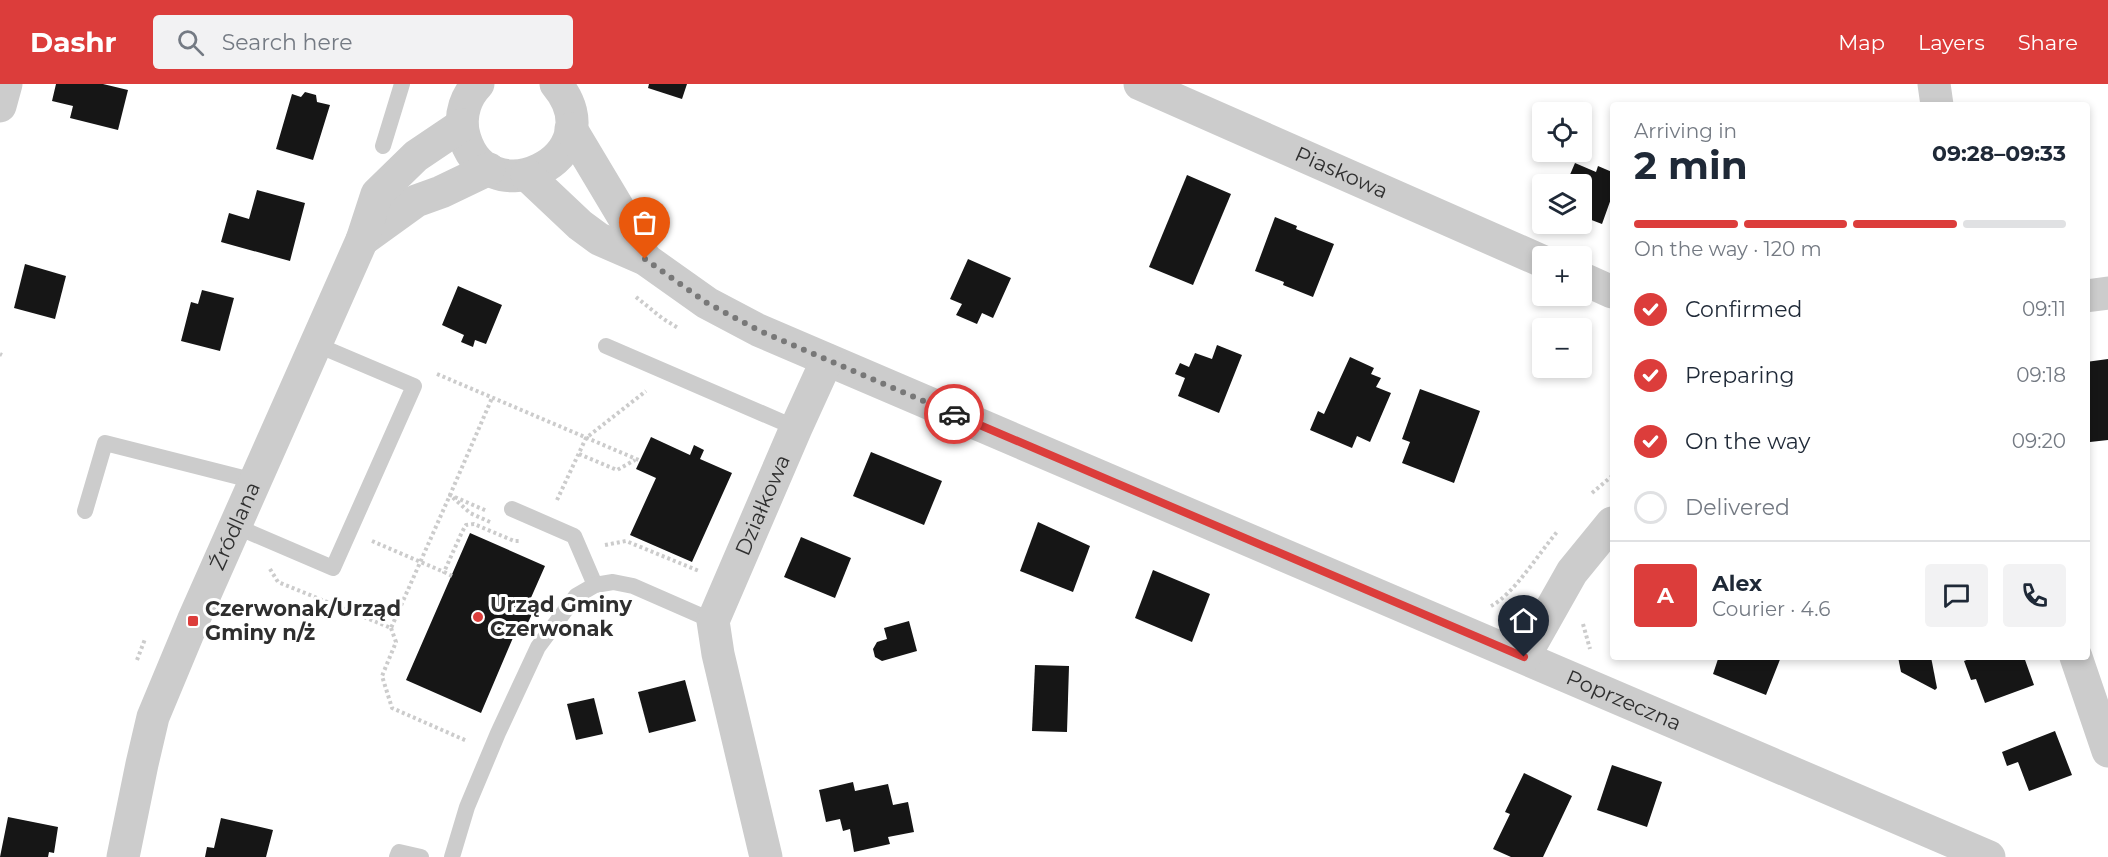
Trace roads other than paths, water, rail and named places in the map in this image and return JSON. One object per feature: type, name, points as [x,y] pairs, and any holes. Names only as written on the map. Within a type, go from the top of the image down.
[{"type":"street","points":[[0,106],[6,84]]},
{"type":"street","points":[[478,84],[467,100],[463,112],[462,124],[470,150],[478,161],[489,169],[507,176],[528,175],[548,166],[563,150],[571,129],[571,116],[568,104],[556,84]]},
{"type":"street","name":"Piaskowa","points":[[1140,84],[1532,257]]},
{"type":"street","points":[[1934,84],[1937,102]]},
{"type":"street","name":"Źródlana","points":[[123,857],[153,717],[193,621],[362,240],[377,194],[416,156],[462,124]]},
{"type":"street","points":[[571,129],[623,216],[645,259]]},
{"type":"street","name":"Źródlana","points":[[362,240],[416,201],[489,169]]},
{"type":"street","points":[[528,175],[580,225],[599,239],[645,259],[707,303],[758,330],[827,360]]},
{"type":"street","points":[[1592,283],[1610,291]]},
{"type":"street","points":[[2090,296],[2108,293]]},
{"type":"street","name":"Działkowa","points":[[713,621],[827,360]]},
{"type":"street","name":"Poprzeczna","points":[[827,360],[1989,857]]},
{"type":"street","points":[[1524,657],[1558,593],[1610,525]]},
{"type":"street","points":[[713,621],[760,852]]},
{"type":"street","points":[[2077,660],[2108,751]]},
{"type":"lane","points":[[383,146],[402,84]]},
{"type":"lane","points":[[235,526],[333,568],[414,386],[315,344]]},
{"type":"lane","points":[[606,346],[796,428]]},
{"type":"lane","points":[[85,511],[105,443],[255,481]]},
{"type":"lane","points":[[512,509],[574,536],[595,585]]},
{"type":"lane","points":[[452,857],[467,807],[538,647],[576,596],[595,585],[613,582],[633,586],[713,621]]},
{"type":"lane","points":[[397,857],[399,852],[421,857]]},
{"type":"place","name":"Urząd Gminy Czerwonak","points":[[478,617]]},
{"type":"place","name":"Czerwonak/Urząd Gminy n/ż","points":[[193,621]]}]
